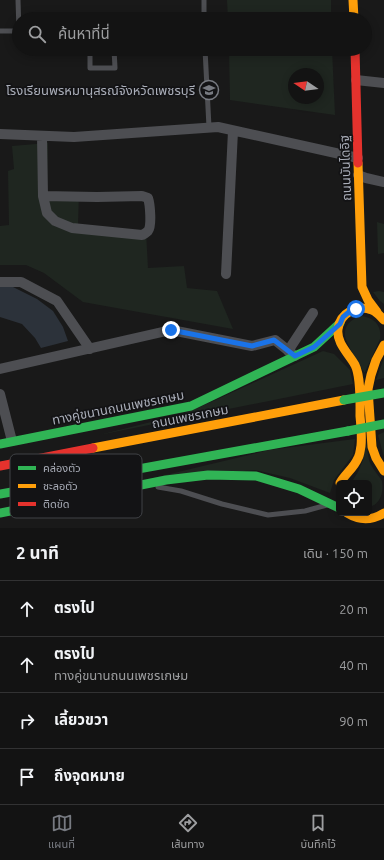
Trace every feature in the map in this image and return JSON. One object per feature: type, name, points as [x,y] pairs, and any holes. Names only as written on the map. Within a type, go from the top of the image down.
[{"type":"main road","points":[[353,0],[354,12]]},
{"type":"main road","name":"ถนนบันไดอิฐ","points":[[340,324],[343,317],[354,307],[362,287],[355,56]]},
{"type":"main road","name":"ถนนบันไดอิฐ","points":[[362,287],[369,302],[381,316]]},
{"type":"main road","points":[[349,312],[364,308],[371,309],[381,316]]},
{"type":"main road","points":[[340,324],[338,338],[341,345],[352,359],[357,372],[361,445],[358,459],[343,476],[342,480]]},
{"type":"main road","name":"ทางคู่ขนานถนนเพชรเกษม","points":[[0,444],[192,406],[292,353],[314,347],[340,324]]},
{"type":"main road","points":[[384,345],[370,375],[368,390],[372,447],[376,458],[384,471]]},
{"type":"main road","name":"ถนนเพชรเกษม","points":[[63,454],[384,393]]},
{"type":"main road","points":[[142,468],[384,424]]},
{"type":"main road","name":"ถนนเพชรเกษม","points":[[0,466],[10,464]]},
{"type":"main road","points":[[142,485],[208,475],[256,476],[299,489],[336,506]]},
{"type":"main road","points":[[0,494],[10,492]]},
{"type":"main road","points":[[0,513],[10,511]]},
{"type":"main road","points":[[351,516],[360,528]]},
{"type":"main road","points":[[353,516],[361,520],[382,518]]},
{"type":"street","points":[[356,80],[384,83]]},
{"type":"street","points":[[0,134],[74,137],[218,127],[358,158]]},
{"type":"street","points":[[226,274],[233,131]]},
{"type":"street","points":[[42,136],[43,196],[47,212],[55,222],[72,228],[142,235],[148,232],[150,227],[150,203],[148,198],[142,196],[43,196]]},
{"type":"street","points":[[358,175],[384,182]]},
{"type":"street","points":[[0,282],[21,282],[56,300],[90,349]]},
{"type":"street","points":[[0,369],[171,330],[252,346],[274,340],[292,353],[313,312]]},
{"type":"street","points":[[0,394],[12,441]]},
{"type":"lane","points":[[18,0],[18,12]]},
{"type":"lane","points":[[204,0],[204,12]]},
{"type":"lane","points":[[0,31],[12,31]]},
{"type":"lane","points":[[90,56],[90,68],[115,68],[114,56]]},
{"type":"lane","points":[[205,56],[209,127]]},
{"type":"lane","points":[[145,484],[181,491],[222,504],[268,515],[336,506]]},
{"type":"shaded area","points":[[227,0],[331,0],[331,12],[228,12]]},
{"type":"shaded area","points":[[229,56],[332,56],[335,115],[230,100]]},
{"type":"shaded area","points":[[48,143],[47,193],[79,193],[78,225],[146,231],[148,268],[184,266],[187,288],[217,291],[233,329],[83,302],[44,273],[26,265],[0,265],[0,226],[9,225],[8,171],[14,169],[12,146]]},
{"type":"shaded area","points":[[377,222],[384,224],[384,253],[378,254]]},
{"type":"shaded area","points":[[0,287],[13,287],[37,299],[53,311],[63,327],[68,341],[41,348],[35,338],[22,324],[0,317]]},
{"type":"shaded area","points":[[373,292],[384,292],[384,304]]},
{"type":"shaded area","points":[[362,316],[367,317],[377,323],[380,330],[380,339],[365,372],[347,343],[345,335],[346,328],[350,322],[355,318]]},
{"type":"shaded area","points":[[323,351],[334,354],[350,370],[353,384],[99,435],[183,414]]},
{"type":"shaded area","points":[[384,358],[384,378],[376,380]]},
{"type":"shaded area","points":[[384,432],[384,457],[378,435]]},
{"type":"shaded area","points":[[355,439],[353,455],[334,480],[330,493],[290,478],[255,470],[149,479],[269,450]]},
{"type":"shaded area","points":[[366,442],[370,463],[382,481],[382,494],[376,504],[372,506],[372,480],[353,480],[363,460]]},
{"type":"traffic: fast","points":[[0,444],[191,406],[314,347],[340,323]]},
{"type":"traffic: fast","points":[[344,400],[384,393]]},
{"type":"traffic: fast","points":[[348,431],[384,424]]},
{"type":"traffic: fast","points":[[142,468],[348,431]]},
{"type":"traffic: fast","points":[[142,485],[166,480],[208,475],[256,476],[299,489],[336,507]]},
{"type":"traffic: fast","points":[[0,494],[10,492]]},
{"type":"traffic: fast","points":[[0,513],[10,511]]},
{"type":"traffic: slow","points":[[353,0],[354,12]]},
{"type":"traffic: slow","points":[[358,163],[362,287],[368,300],[377,312]]},
{"type":"traffic: slow","points":[[342,480],[359,457],[361,446],[361,427],[360,390],[357,370],[339,339],[339,323],[350,311],[361,308],[374,311],[384,320]]},
{"type":"traffic: slow","points":[[384,345],[376,360],[368,389],[372,447],[376,458],[384,471]]},
{"type":"traffic: slow","points":[[93,448],[344,400]]},
{"type":"traffic: slow","points":[[352,516],[361,519],[370,519],[384,513]]},
{"type":"traffic: jam","points":[[355,56],[358,163]]},
{"type":"traffic: jam","points":[[62,454],[93,448]]},
{"type":"traffic: jam","points":[[0,466],[10,464]]},
{"type":"place","name":"โรงเรียนพรหมานุสรณ์จังหวัดเพชรบุรี","points":[[209,90]]},
{"type":"route","points":[[171,330],[252,346],[274,340],[295,356],[314,347],[340,324],[343,317],[356,309]]}]
